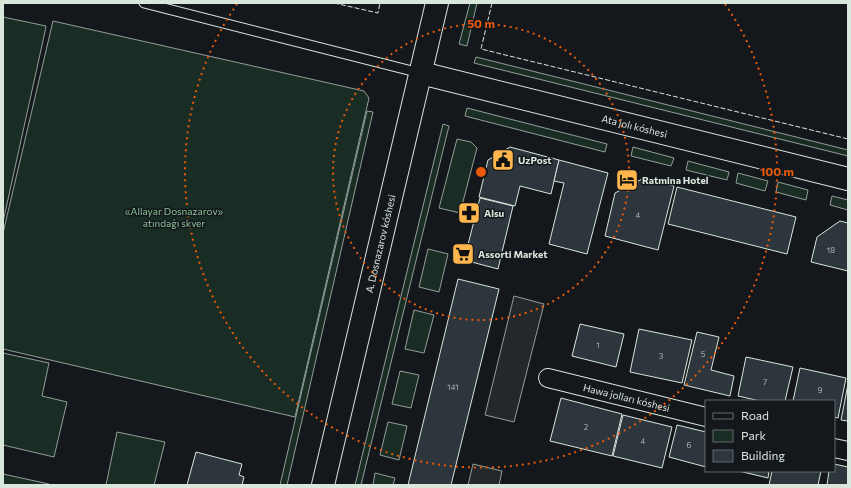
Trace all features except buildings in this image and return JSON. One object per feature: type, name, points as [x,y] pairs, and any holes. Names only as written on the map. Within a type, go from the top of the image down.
[{"type":"main road","name":"A. Dosnazarov kóshesi","points":[[323,485],[437,3]]},
{"type":"main road","name":"Ata jolı kóshesi","points":[[421,73],[848,179]]},
{"type":"street","name":"Hawa jolları kóshesi","points":[[548,378],[705,417]]},
{"type":"street","points":[[835,448],[848,451]]},
{"type":"lane","points":[[144,3],[421,73]]},
{"type":"green space","points":[[470,3],[477,3],[467,46],[459,44]]},
{"type":"green space","points":[[3,17],[46,27],[3,222]]},
{"type":"green space","name":"«Allayar Dosnazarov» atındaǵı skver","points":[[53,21],[364,91],[369,98],[295,417],[3,349],[3,233]]},
{"type":"green space","points":[[476,57],[848,150],[848,156],[474,63]]},
{"type":"green space","points":[[467,108],[607,144],[605,152],[465,116]]},
{"type":"green space","points":[[367,111],[373,112],[287,485],[280,485]]},
{"type":"green space","points":[[443,124],[449,126],[361,485],[355,485]]},
{"type":"green space","points":[[457,139],[471,142],[477,148],[460,213],[439,208]]},
{"type":"green space","points":[[633,147],[674,158],[671,166],[631,156]]},
{"type":"green space","points":[[688,161],[729,172],[727,180],[686,170]]},
{"type":"green space","points":[[738,173],[768,181],[765,191],[736,183]]},
{"type":"green space","points":[[778,182],[808,190],[806,200],[776,192]]},
{"type":"green space","points":[[832,196],[848,200],[848,210],[830,205]]},
{"type":"green space","points":[[428,249],[448,254],[439,292],[419,287]]},
{"type":"green space","points":[[414,310],[434,315],[424,353],[405,349]]},
{"type":"green space","points":[[3,353],[49,363],[42,396],[67,402],[54,457],[3,445]]},
{"type":"green space","points":[[400,371],[419,375],[411,408],[392,404]]},
{"type":"green space","points":[[388,422],[407,426],[399,460],[380,455]]},
{"type":"green space","points":[[117,432],[165,442],[154,485],[106,485]]},
{"type":"green space","points":[[375,473],[395,478],[393,485],[373,485]]},
{"type":"green space","points":[[3,474],[49,484],[3,485]]},
{"type":"shaded area","points":[[514,296],[544,304],[514,422],[485,415]]},
{"type":"shaded area","points":[[473,464],[502,471],[499,485],[468,485]]},
{"type":"fence","points":[[334,3],[378,13],[380,3]]},
{"type":"fence","points":[[492,3],[481,49],[848,139]]},
{"type":"place","name":"UzPost","points":[[503,160]]},
{"type":"place","name":"Ratmina Hotel","points":[[627,180]]},
{"type":"place","name":"Alsu","points":[[469,213]]},
{"type":"place","name":"Assorti Market","points":[[463,254]]}]
